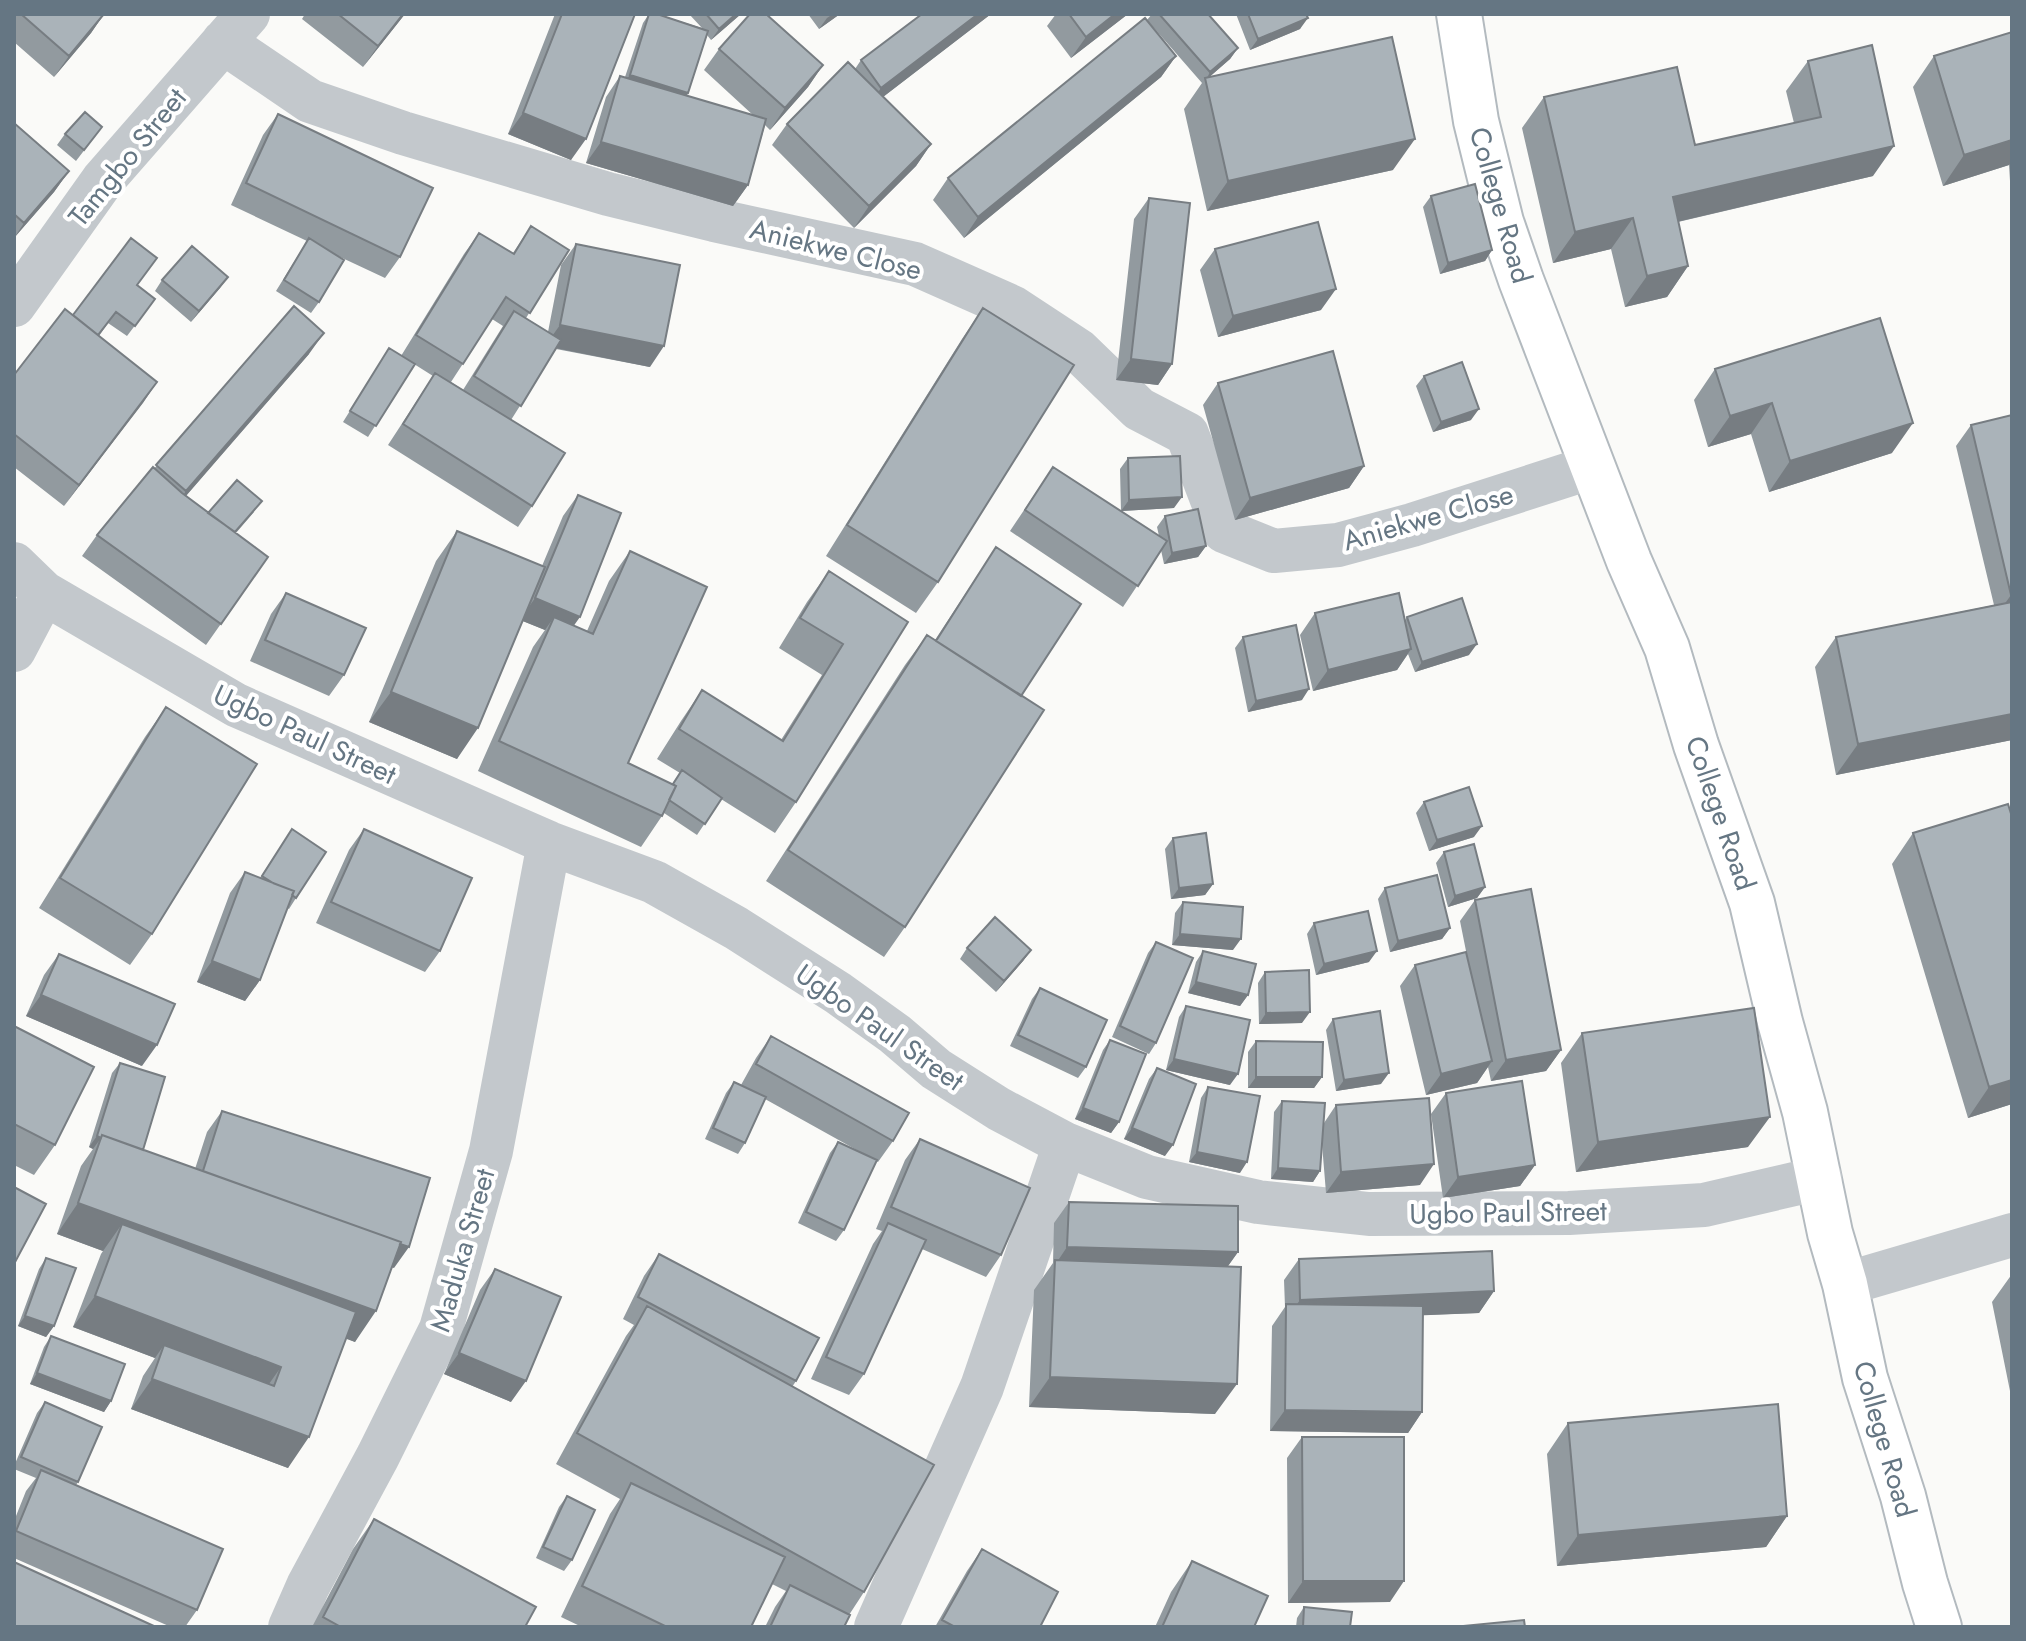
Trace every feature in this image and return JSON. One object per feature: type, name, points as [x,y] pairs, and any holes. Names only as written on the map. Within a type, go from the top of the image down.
[{"type":"main road","name":"College Road","points":[[1459,14],[1476,121],[1501,222],[1592,467],[1667,648],[1696,745],[1752,903],[1805,1112],[1865,1378],[1903,1496],[1939,1627]]},
{"type":"street","name":"Aniekwe Close","points":[[235,28],[310,101],[403,133],[608,194],[915,264],[1012,307],[1079,351],[1139,409],[1187,434],[1224,531],[1274,551],[1338,545],[1412,525],[1592,467]]},
{"type":"street","name":"Tamgbo Street","points":[[14,305],[103,180],[235,28]]},
{"type":"street","name":"Ugbo Paul Street","points":[[29,579],[236,705],[549,843],[654,882],[736,928],[838,993],[895,1034],[936,1069],[999,1109],[1065,1144],[1147,1177],[1258,1202],[1369,1214],[1569,1213],[1704,1205],[1820,1178]]},
{"type":"street","points":[[14,650],[29,579]]},
{"type":"street","name":"Maduka Street","points":[[290,1627],[308,1586],[378,1456],[441,1329],[491,1151],[549,843]]},
{"type":"street","points":[[876,1627],[982,1387],[1065,1144]]},
{"type":"street","points":[[1845,1284],[2012,1235]]},
{"type":"building","points":[[21,14],[104,14],[69,56]]},
{"type":"building","points":[[338,14],[403,14],[378,46]]},
{"type":"building","points":[[562,14],[635,14],[586,139],[523,113]]},
{"type":"building","points":[[649,14],[708,31],[688,93],[630,75]]},
{"type":"building","points":[[706,14],[736,14],[719,29]]},
{"type":"building","points":[[750,14],[766,14],[823,65],[785,108],[719,49]]},
{"type":"building","points":[[922,14],[978,14],[881,88],[861,60]]},
{"type":"building","points":[[1069,14],[1115,14],[1086,37]]},
{"type":"building","points":[[1159,14],[1208,14],[1238,48],[1210,72]]},
{"type":"building","points":[[1248,14],[1306,14],[1308,18],[1258,39]]},
{"type":"building","points":[[1145,18],[1176,56],[978,217],[948,178]]},
{"type":"building","points":[[2012,32],[2012,140],[1964,155],[1934,56]]},
{"type":"building","points":[[1392,37],[1415,139],[1228,181],[1205,78]]},
{"type":"building","points":[[1872,45],[1894,146],[1673,197],[1688,266],[1647,276],[1633,218],[1575,232],[1544,97],[1677,67],[1695,145],[1821,117],[1808,61]]},
{"type":"building","points":[[848,62],[931,144],[869,206],[787,124]]},
{"type":"building","points":[[620,76],[766,119],[748,185],[601,142]]},
{"type":"building","points":[[85,112],[102,127],[84,150],[65,134]]},
{"type":"building","points":[[278,114],[433,188],[400,257],[246,183]]},
{"type":"building","points":[[14,123],[69,171],[24,223],[14,214]]},
{"type":"building","points":[[1475,184],[1492,250],[1448,263],[1431,196]]},
{"type":"building","points":[[1149,198],[1190,203],[1172,364],[1131,359]]},
{"type":"building","points":[[1318,222],[1336,289],[1233,316],[1215,249]]},
{"type":"building","points":[[531,226],[569,250],[530,313],[506,297],[463,364],[416,335],[479,233],[514,254]]},
{"type":"building","points":[[131,238],[157,258],[137,285],[155,299],[135,326],[116,312],[98,335],[73,315]]},
{"type":"building","points":[[309,238],[344,260],[319,302],[284,280]]},
{"type":"building","points":[[576,244],[680,265],[664,346],[560,325]]},
{"type":"building","points":[[192,246],[228,277],[199,311],[162,280]]},
{"type":"building","points":[[294,306],[324,333],[186,491],[156,465]]},
{"type":"building","points":[[983,308],[1074,365],[938,582],[847,525]]},
{"type":"building","points":[[65,309],[157,382],[79,485],[14,434],[14,375]]},
{"type":"building","points":[[514,311],[561,340],[521,406],[474,376]]},
{"type":"building","points":[[1880,318],[1913,423],[1790,461],[1772,403],[1730,416],[1715,369]]},
{"type":"building","points":[[389,348],[415,364],[376,426],[350,411]]},
{"type":"building","points":[[1333,351],[1364,466],[1250,498],[1218,383]]},
{"type":"building","points":[[1462,362],[1479,409],[1441,422],[1424,376]]},
{"type":"building","points":[[435,373],[565,453],[532,506],[403,424]]},
{"type":"building","points":[[2012,415],[2012,595],[2011,595],[1971,425]]},
{"type":"building","points":[[1180,456],[1182,497],[1129,500],[1128,458]]},
{"type":"building","points":[[153,467],[182,493],[268,557],[221,624],[97,535]]},
{"type":"building","points":[[1053,467],[1167,541],[1138,586],[1025,510]]},
{"type":"building","points":[[237,480],[262,501],[235,532],[208,513]]},
{"type":"building","points":[[578,495],[621,513],[580,617],[535,598]]},
{"type":"building","points":[[1198,509],[1206,546],[1172,553],[1165,516]]},
{"type":"building","points":[[457,531],[545,567],[478,728],[391,692]]},
{"type":"building","points":[[996,547],[1081,604],[1021,696],[936,641]]},
{"type":"building","points":[[630,551],[707,587],[628,763],[676,786],[662,816],[499,741],[554,617],[593,634]]},
{"type":"building","points":[[829,571],[908,622],[796,802],[679,729],[702,690],[783,741],[843,644],[800,618]]},
{"type":"building","points":[[286,593],[366,628],[344,675],[265,640]]},
{"type":"building","points":[[1399,593],[1411,649],[1328,670],[1315,613]]},
{"type":"building","points":[[1462,598],[1477,644],[1422,662],[1407,617]]},
{"type":"building","points":[[2012,602],[2012,714],[1858,744],[1836,637]]},
{"type":"building","points":[[1296,625],[1309,689],[1256,701],[1243,637]]},
{"type":"building","points":[[927,635],[1044,710],[905,927],[788,850]]},
{"type":"building","points":[[166,707],[257,764],[152,934],[60,878]]},
{"type":"building","points":[[682,770],[722,798],[705,824],[669,800],[676,786],[673,784]]},
{"type":"building","points":[[1469,787],[1482,826],[1437,840],[1424,802]]},
{"type":"building","points":[[2008,804],[2012,817],[2012,1080],[1989,1087],[1913,833]]},
{"type":"building","points":[[292,829],[326,852],[296,898],[292,895],[294,891],[262,876]]},
{"type":"building","points":[[364,829],[472,878],[440,951],[331,902]]},
{"type":"building","points":[[1206,833],[1213,884],[1179,888],[1173,838]]},
{"type":"building","points":[[1474,844],[1485,887],[1455,896],[1444,852]]},
{"type":"building","points":[[245,872],[294,891],[260,980],[212,961]]},
{"type":"building","points":[[1437,875],[1450,928],[1398,941],[1385,888]]},
{"type":"building","points":[[1531,889],[1561,1050],[1506,1060],[1475,900]]},
{"type":"building","points":[[1183,902],[1243,907],[1241,939],[1180,934]]},
{"type":"building","points":[[1368,911],[1377,951],[1324,964],[1314,923]]},
{"type":"building","points":[[995,917],[1031,950],[1004,981],[967,948]]},
{"type":"building","points":[[1156,942],[1193,958],[1156,1043],[1120,1026]]},
{"type":"building","points":[[1203,951],[1256,964],[1248,995],[1196,982]]},
{"type":"building","points":[[1466,952],[1492,1061],[1441,1074],[1415,965]]},
{"type":"building","points":[[59,954],[175,1004],[157,1045],[41,995]]},
{"type":"building","points":[[1309,970],[1310,1012],[1266,1013],[1265,972]]},
{"type":"building","points":[[1040,988],[1107,1020],[1086,1067],[1018,1035]]},
{"type":"building","points":[[1186,1006],[1250,1020],[1238,1074],[1174,1059]]},
{"type":"building","points":[[1754,1008],[1770,1117],[1598,1142],[1582,1033]]},
{"type":"building","points":[[1380,1011],[1389,1073],[1344,1080],[1333,1019]]},
{"type":"building","points":[[14,1026],[94,1067],[55,1145],[14,1124]]},
{"type":"building","points":[[771,1036],[909,1113],[893,1141],[756,1064]]},
{"type":"building","points":[[1110,1040],[1146,1054],[1119,1122],[1083,1108]]},
{"type":"building","points":[[1256,1041],[1323,1042],[1322,1077],[1256,1077]]},
{"type":"building","points":[[120,1063],[165,1077],[143,1150],[102,1135],[101,1138],[97,1136]]},
{"type":"building","points":[[1157,1068],[1196,1084],[1173,1145],[1132,1128]]},
{"type":"building","points":[[1522,1081],[1535,1165],[1458,1177],[1446,1093]]},
{"type":"building","points":[[734,1082],[766,1097],[745,1143],[713,1128]]},
{"type":"building","points":[[1208,1087],[1260,1096],[1247,1162],[1197,1152]]},
{"type":"building","points":[[1429,1098],[1434,1164],[1341,1172],[1336,1105]]},
{"type":"building","points":[[1282,1101],[1325,1103],[1320,1171],[1278,1168]]},
{"type":"building","points":[[222,1111],[430,1178],[409,1247],[203,1171]]},
{"type":"building","points":[[102,1135],[401,1242],[376,1311],[78,1203]]},
{"type":"building","points":[[920,1139],[1030,1188],[1001,1255],[891,1207]]},
{"type":"building","points":[[838,1142],[877,1160],[844,1230],[806,1212]]},
{"type":"building","points":[[14,1187],[46,1204],[14,1264]]},
{"type":"building","points":[[1069,1202],[1238,1206],[1238,1252],[1067,1247]]},
{"type":"building","points":[[888,1223],[926,1240],[864,1374],[826,1357]]},
{"type":"building","points":[[122,1224],[356,1312],[309,1437],[152,1379],[164,1345],[274,1386],[281,1367],[95,1296]]},
{"type":"building","points":[[1492,1251],[1494,1291],[1300,1300],[1299,1259]]},
{"type":"building","points":[[659,1254],[819,1338],[796,1381],[638,1297]]},
{"type":"building","points":[[46,1258],[76,1268],[54,1326],[25,1316]]},
{"type":"building","points":[[1055,1260],[1241,1267],[1237,1384],[1050,1377]]},
{"type":"building","points":[[495,1269],[561,1297],[526,1381],[459,1353]]},
{"type":"building","points":[[1286,1304],[1423,1306],[1422,1412],[1285,1410]]},
{"type":"building","points":[[647,1306],[934,1465],[864,1592],[577,1433]]},
{"type":"building","points":[[51,1336],[125,1364],[111,1401],[37,1373]]},
{"type":"building","points":[[45,1402],[102,1427],[78,1482],[21,1457]]},
{"type":"building","points":[[1778,1404],[1787,1516],[1578,1535],[1568,1423]]},
{"type":"building","points":[[1302,1437],[1404,1437],[1404,1581],[1303,1581]]},
{"type":"building","points":[[41,1470],[223,1549],[197,1610],[16,1531]]},
{"type":"building","points":[[631,1483],[785,1557],[751,1627],[667,1627],[582,1586]]},
{"type":"building","points":[[567,1496],[595,1510],[572,1560],[543,1547]]},
{"type":"building","points":[[374,1519],[536,1607],[525,1627],[341,1627],[323,1617]]},
{"type":"building","points":[[982,1549],[1058,1592],[1040,1627],[955,1627],[942,1620]]},
{"type":"building","points":[[1192,1561],[1268,1596],[1254,1627],[1162,1627]]},
{"type":"building","points":[[14,1562],[156,1627],[14,1627]]},
{"type":"building","points":[[790,1585],[850,1615],[844,1627],[770,1627]]},
{"type":"building","points":[[1304,1607],[1352,1612],[1350,1627],[1303,1627]]},
{"type":"building","points":[[1524,1620],[1525,1627],[1453,1627]]}]
